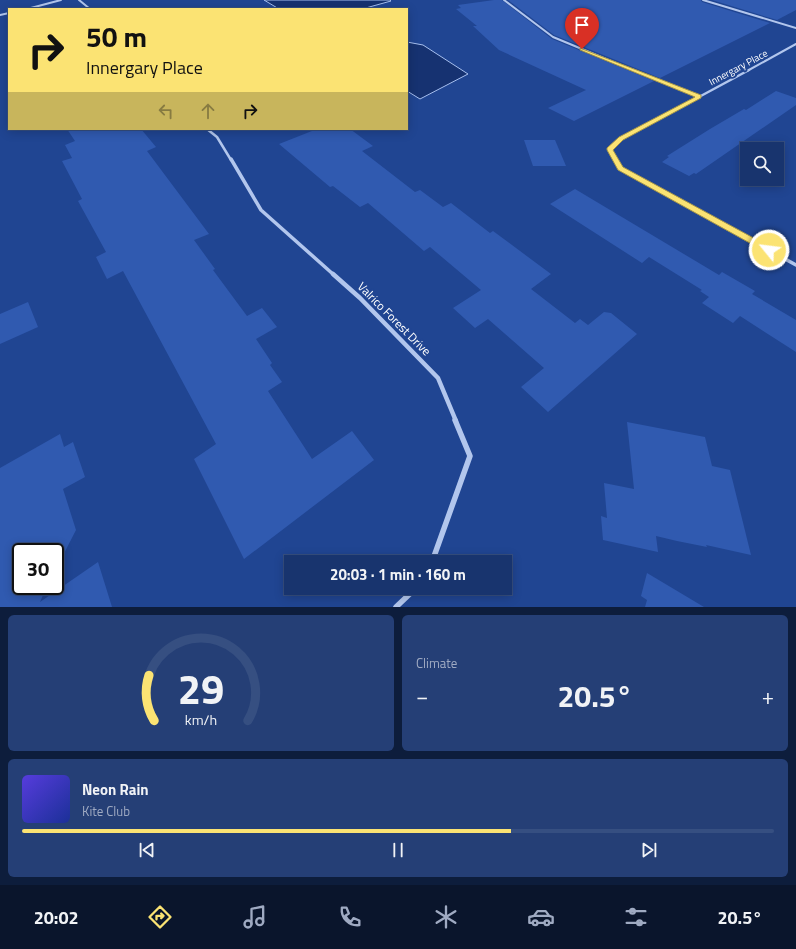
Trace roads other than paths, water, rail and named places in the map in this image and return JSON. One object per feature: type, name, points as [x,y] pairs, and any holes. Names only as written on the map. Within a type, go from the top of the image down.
[{"type":"street","points":[[31,8],[61,0]]},
{"type":"street","points":[[79,0],[89,8]]},
{"type":"street","points":[[504,0],[553,37],[699,96]]},
{"type":"street","points":[[703,0],[796,28]]},
{"type":"street","name":"Innergary Place","points":[[796,44],[621,139],[610,150],[621,169],[796,265]]},
{"type":"street","name":"Valrico Forest Drive","points":[[208,130],[217,137],[261,210],[360,298],[438,378],[470,456],[435,555]]},
{"type":"street","points":[[396,607],[409,595]]},
{"type":"water","points":[[264,0],[391,1],[366,8],[277,8]]},
{"type":"water","points":[[408,42],[423,45],[468,74],[420,99],[408,92]]}]
